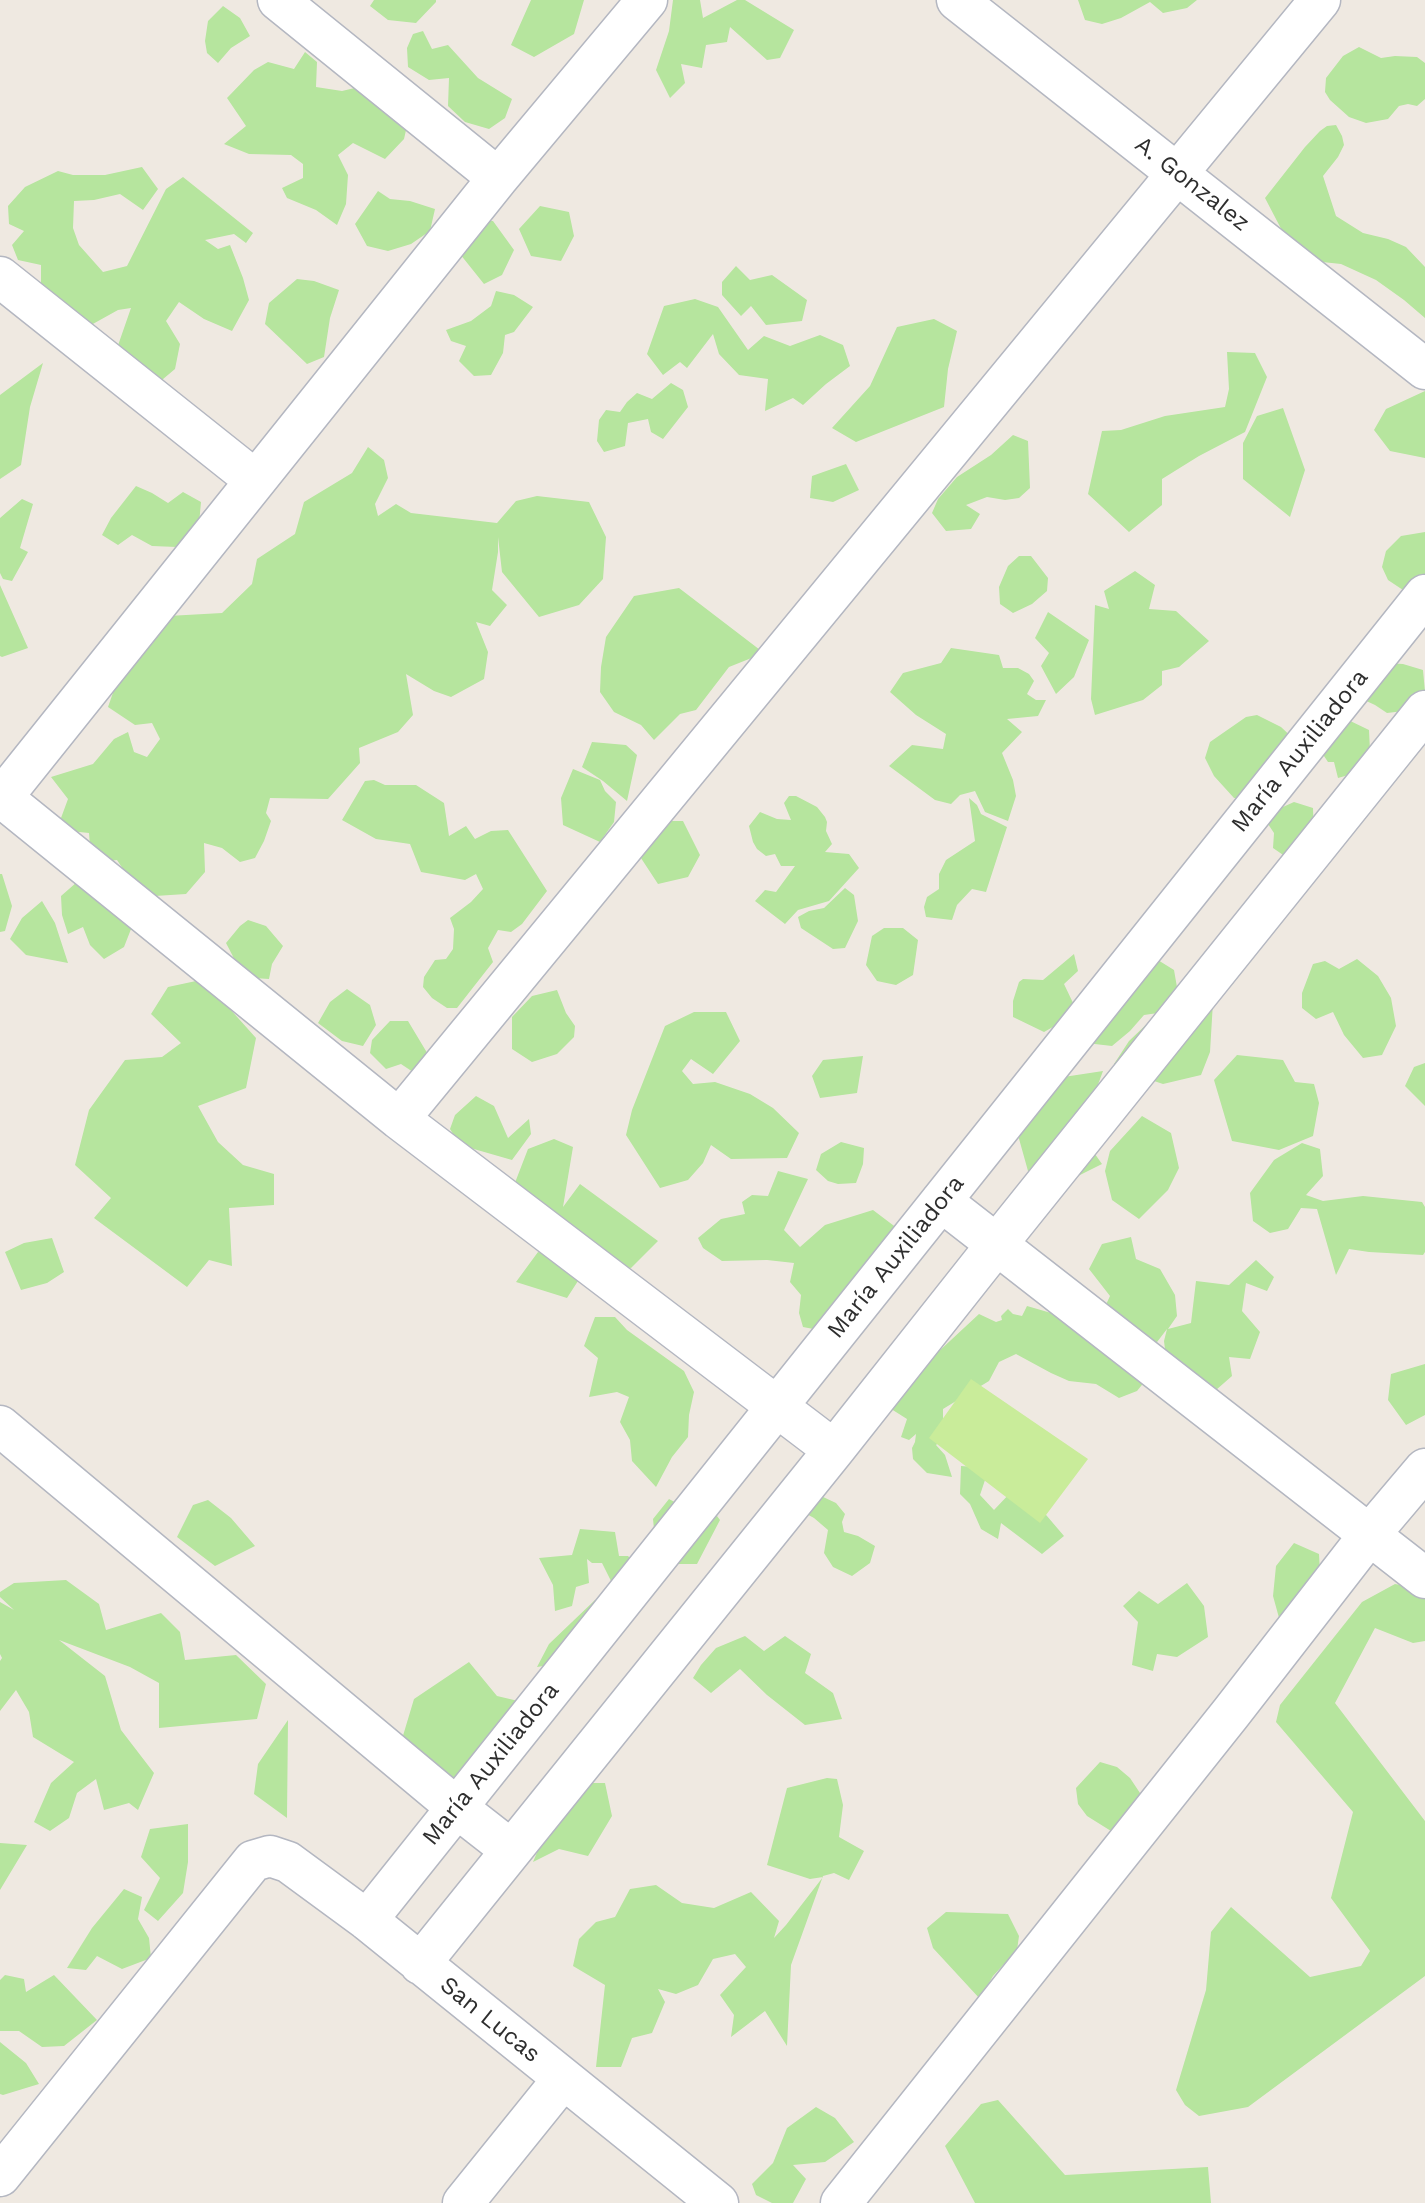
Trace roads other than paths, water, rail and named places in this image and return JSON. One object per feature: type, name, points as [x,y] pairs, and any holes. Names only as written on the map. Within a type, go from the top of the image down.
[{"type":"street","points":[[278,0],[498,178]]},
{"type":"street","points":[[647,0],[498,178],[1,798],[399,1119],[834,1450]]},
{"type":"street","name":"A. Gonzalez","points":[[957,0],[1425,369]]},
{"type":"street","points":[[399,1119],[1320,0]]},
{"type":"street","points":[[0,277],[255,480]]},
{"type":"street","name":"María Auxiliadora","points":[[367,1920],[1425,595]]},
{"type":"street","points":[[420,1964],[1425,711]]},
{"type":"street","points":[[941,1201],[1425,1578]]},
{"type":"street","points":[[0,1426],[511,1850]]},
{"type":"street","points":[[841,2203],[1222,1726],[1370,1534],[1425,1469]]},
{"type":"street","name":"San Lucas","points":[[0,2176],[253,1861],[270,1856],[288,1862],[367,1920],[718,2203]]},
{"type":"street","points":[[463,2203],[563,2079]]}]
